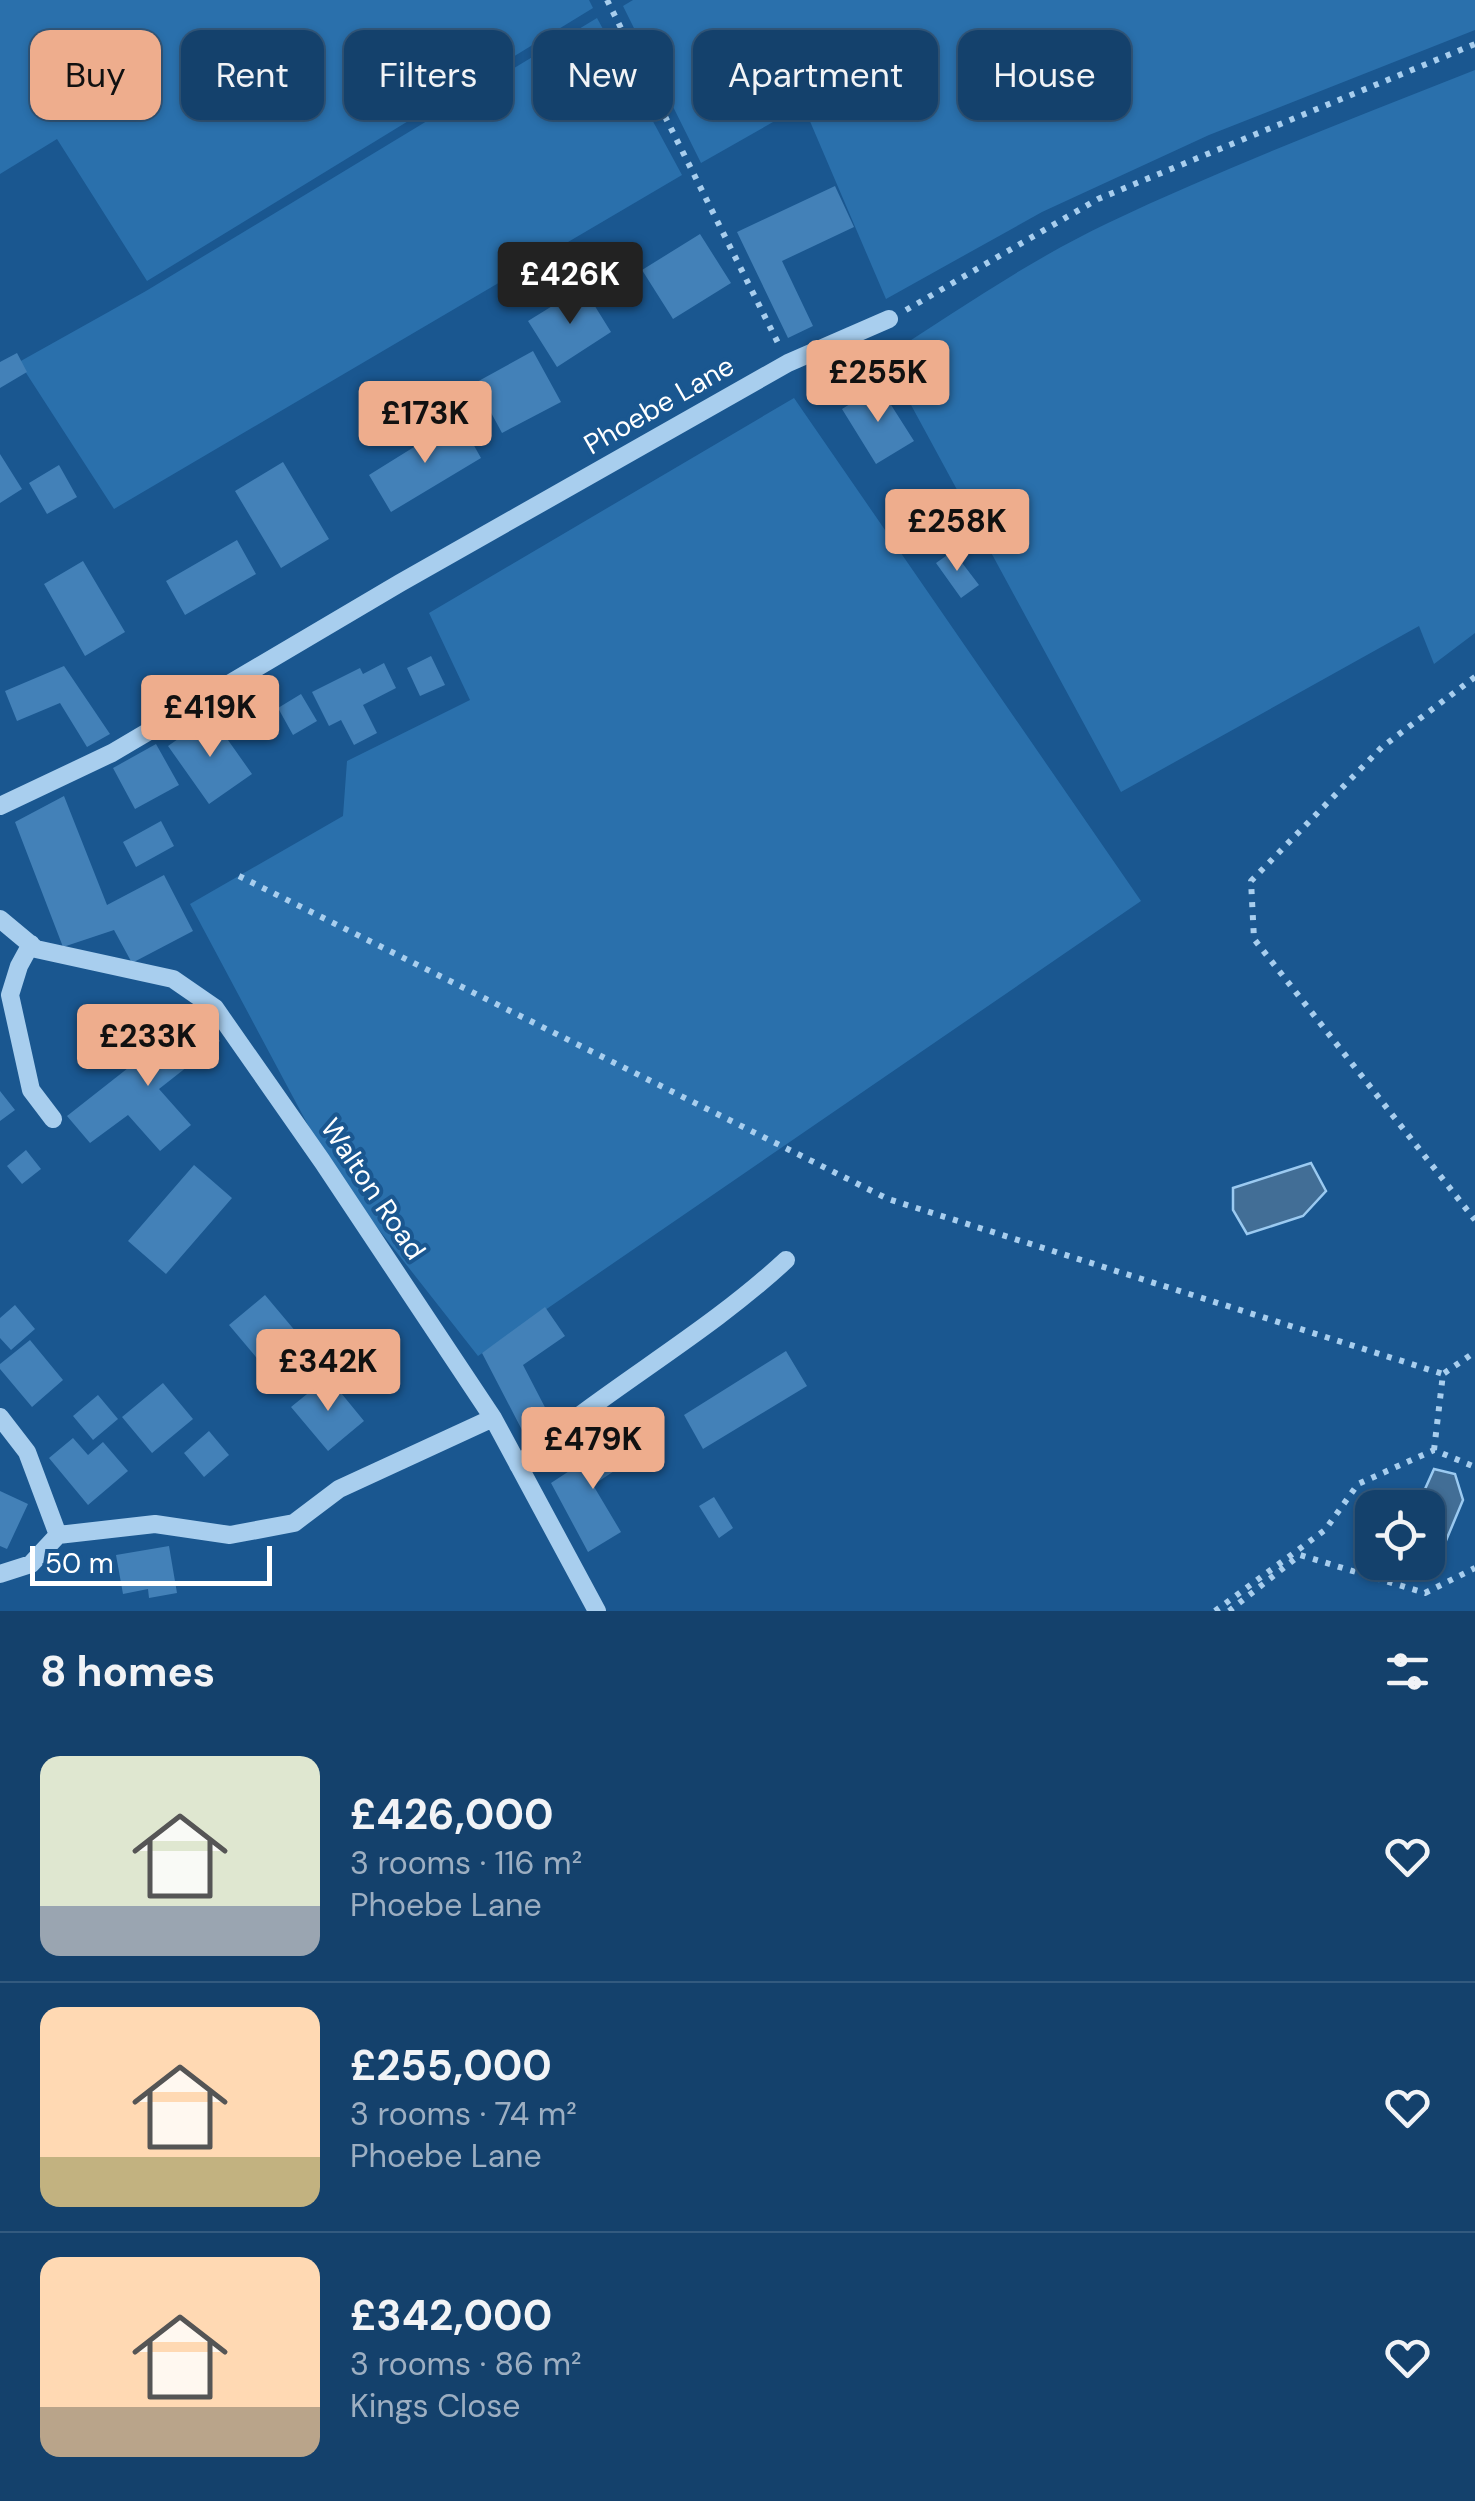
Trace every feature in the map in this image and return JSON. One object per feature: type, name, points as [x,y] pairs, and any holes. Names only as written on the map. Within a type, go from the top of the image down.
[{"type":"street","name":"Phoebe Lane","points":[[0,806],[112,754],[788,363],[889,320]]},
{"type":"street","name":"Walton Road","points":[[0,919],[36,949],[173,979],[215,1008],[493,1418],[597,1611]]},
{"type":"street","points":[[31,944],[10,995],[31,1090],[53,1119]]},
{"type":"street","points":[[518,1466],[560,1428],[739,1304],[786,1260]]},
{"type":"street","points":[[0,1418],[27,1452],[58,1535]]},
{"type":"street","points":[[0,1574],[31,1564],[58,1535],[155,1524],[230,1535],[294,1523],[340,1489],[493,1418]]},
{"type":"path","points":[[606,0],[788,363]]},
{"type":"path","points":[[889,320],[1098,199],[1475,44]]},
{"type":"path","points":[[1475,678],[1382,747],[1250,881],[1254,939],[1475,1220]]},
{"type":"path","points":[[239,876],[888,1199],[1443,1374]]},
{"type":"path","points":[[1434,1450],[1443,1374],[1475,1352]]},
{"type":"path","points":[[1215,1611],[1325,1530],[1358,1484],[1434,1450],[1475,1467]]},
{"type":"path","points":[[1229,1611],[1300,1555],[1425,1592],[1475,1568]]},
{"type":"shaded area","points":[[0,0],[589,0],[593,8],[557,30],[533,30],[533,45],[513,57],[513,30],[344,30],[344,120],[410,120],[147,281],[57,139],[0,174]]},
{"type":"shaded area","points":[[633,0],[1475,0],[1475,30],[1209,135],[1042,212],[886,299],[809,120],[938,120],[938,30],[693,30],[693,120],[777,120],[701,163],[673,107],[673,30],[635,30],[623,6]]},
{"type":"shaded area","points":[[597,18],[603,30],[577,30]]},
{"type":"shaded area","points":[[533,57],[533,120],[652,120],[682,175],[114,509],[19,362],[146,291],[428,120],[513,120],[513,69]]},
{"type":"shaded area","points":[[1475,70],[1475,633],[1434,664],[1419,626],[1121,792],[885,357],[1079,237],[1244,162]]},
{"type":"shaded area","points":[[794,398],[1141,901],[478,1356],[332,1170],[190,904],[343,816],[347,761],[470,700],[429,613]]},
{"type":"shaded area","points":[[1311,1163],[1326,1191],[1303,1216],[1247,1234],[1233,1210],[1233,1188]]},
{"type":"shaded area","points":[[1434,1469],[1455,1474],[1463,1500],[1445,1543],[1445,1490],[1425,1490]]},
{"type":"building","points":[[835,186],[854,227],[782,261],[813,326],[788,338],[737,232]]},
{"type":"building","points":[[700,234],[731,283],[673,319],[642,270]]},
{"type":"building","points":[[583,287],[611,332],[557,367],[528,321]]},
{"type":"building","points":[[533,351],[561,402],[502,433],[475,383]]},
{"type":"building","points":[[17,353],[27,372],[0,388],[0,362]]},
{"type":"building","points":[[879,386],[914,441],[876,464],[842,409]]},
{"type":"building","points":[[459,419],[481,458],[391,512],[369,475]]},
{"type":"building","points":[[0,454],[22,489],[0,503]]},
{"type":"building","points":[[283,462],[329,539],[281,568],[235,491]]},
{"type":"building","points":[[59,465],[77,497],[47,514],[29,483]]},
{"type":"building","points":[[237,540],[256,574],[185,615],[166,581]]},
{"type":"building","points":[[953,551],[979,585],[961,598],[936,563]]},
{"type":"building","points":[[83,561],[125,632],[85,656],[44,584]]},
{"type":"building","points":[[431,656],[445,685],[420,696],[407,668]]},
{"type":"building","points":[[384,663],[396,688],[363,705],[377,733],[354,745],[341,720],[329,726],[312,692],[360,668],[363,674]]},
{"type":"building","points":[[64,666],[110,734],[87,747],[60,703],[17,721],[5,691]]},
{"type":"building","points":[[301,694],[317,721],[293,735],[278,708]]},
{"type":"building","points":[[211,716],[252,774],[209,804],[168,746]]},
{"type":"building","points":[[156,744],[179,785],[135,809],[113,768]]},
{"type":"building","points":[[64,796],[107,905],[164,875],[193,931],[132,963],[114,930],[63,947],[15,822]]},
{"type":"building","points":[[161,821],[174,846],[136,867],[123,842]]},
{"type":"building","points":[[198,1013],[220,1041],[159,1089],[191,1125],[160,1151],[128,1115],[90,1143],[67,1116]]},
{"type":"building","points":[[0,1091],[15,1110],[0,1121]]},
{"type":"building","points":[[26,1150],[41,1169],[22,1184],[7,1166]]},
{"type":"building","points":[[194,1165],[232,1198],[166,1274],[128,1241]]},
{"type":"building","points":[[265,1295],[302,1339],[266,1369],[229,1325]]},
{"type":"building","points":[[15,1305],[35,1329],[11,1350],[0,1338],[0,1318]]},
{"type":"building","points":[[545,1307],[565,1336],[523,1365],[550,1417],[523,1432],[482,1353]]},
{"type":"building","points":[[30,1340],[63,1380],[32,1407],[0,1369],[0,1364]]},
{"type":"building","points":[[786,1351],[807,1386],[703,1449],[684,1415]]},
{"type":"building","points":[[328,1377],[364,1421],[328,1451],[291,1407]]},
{"type":"building","points":[[163,1383],[193,1419],[152,1453],[122,1417]]},
{"type":"building","points":[[98,1395],[118,1419],[93,1440],[73,1416]]},
{"type":"building","points":[[209,1431],[229,1455],[204,1477],[184,1453]]},
{"type":"building","points":[[627,1433],[640,1454],[593,1485],[621,1532],[588,1552],[551,1483]]},
{"type":"building","points":[[73,1438],[88,1455],[103,1442],[128,1471],[88,1505],[49,1458]]},
{"type":"building","points":[[0,1491],[28,1504],[7,1549],[0,1546]]},
{"type":"building","points":[[714,1497],[733,1528],[719,1538],[699,1506]]},
{"type":"building","points":[[169,1546],[177,1593],[149,1598],[148,1589],[123,1594],[116,1555]]}]
